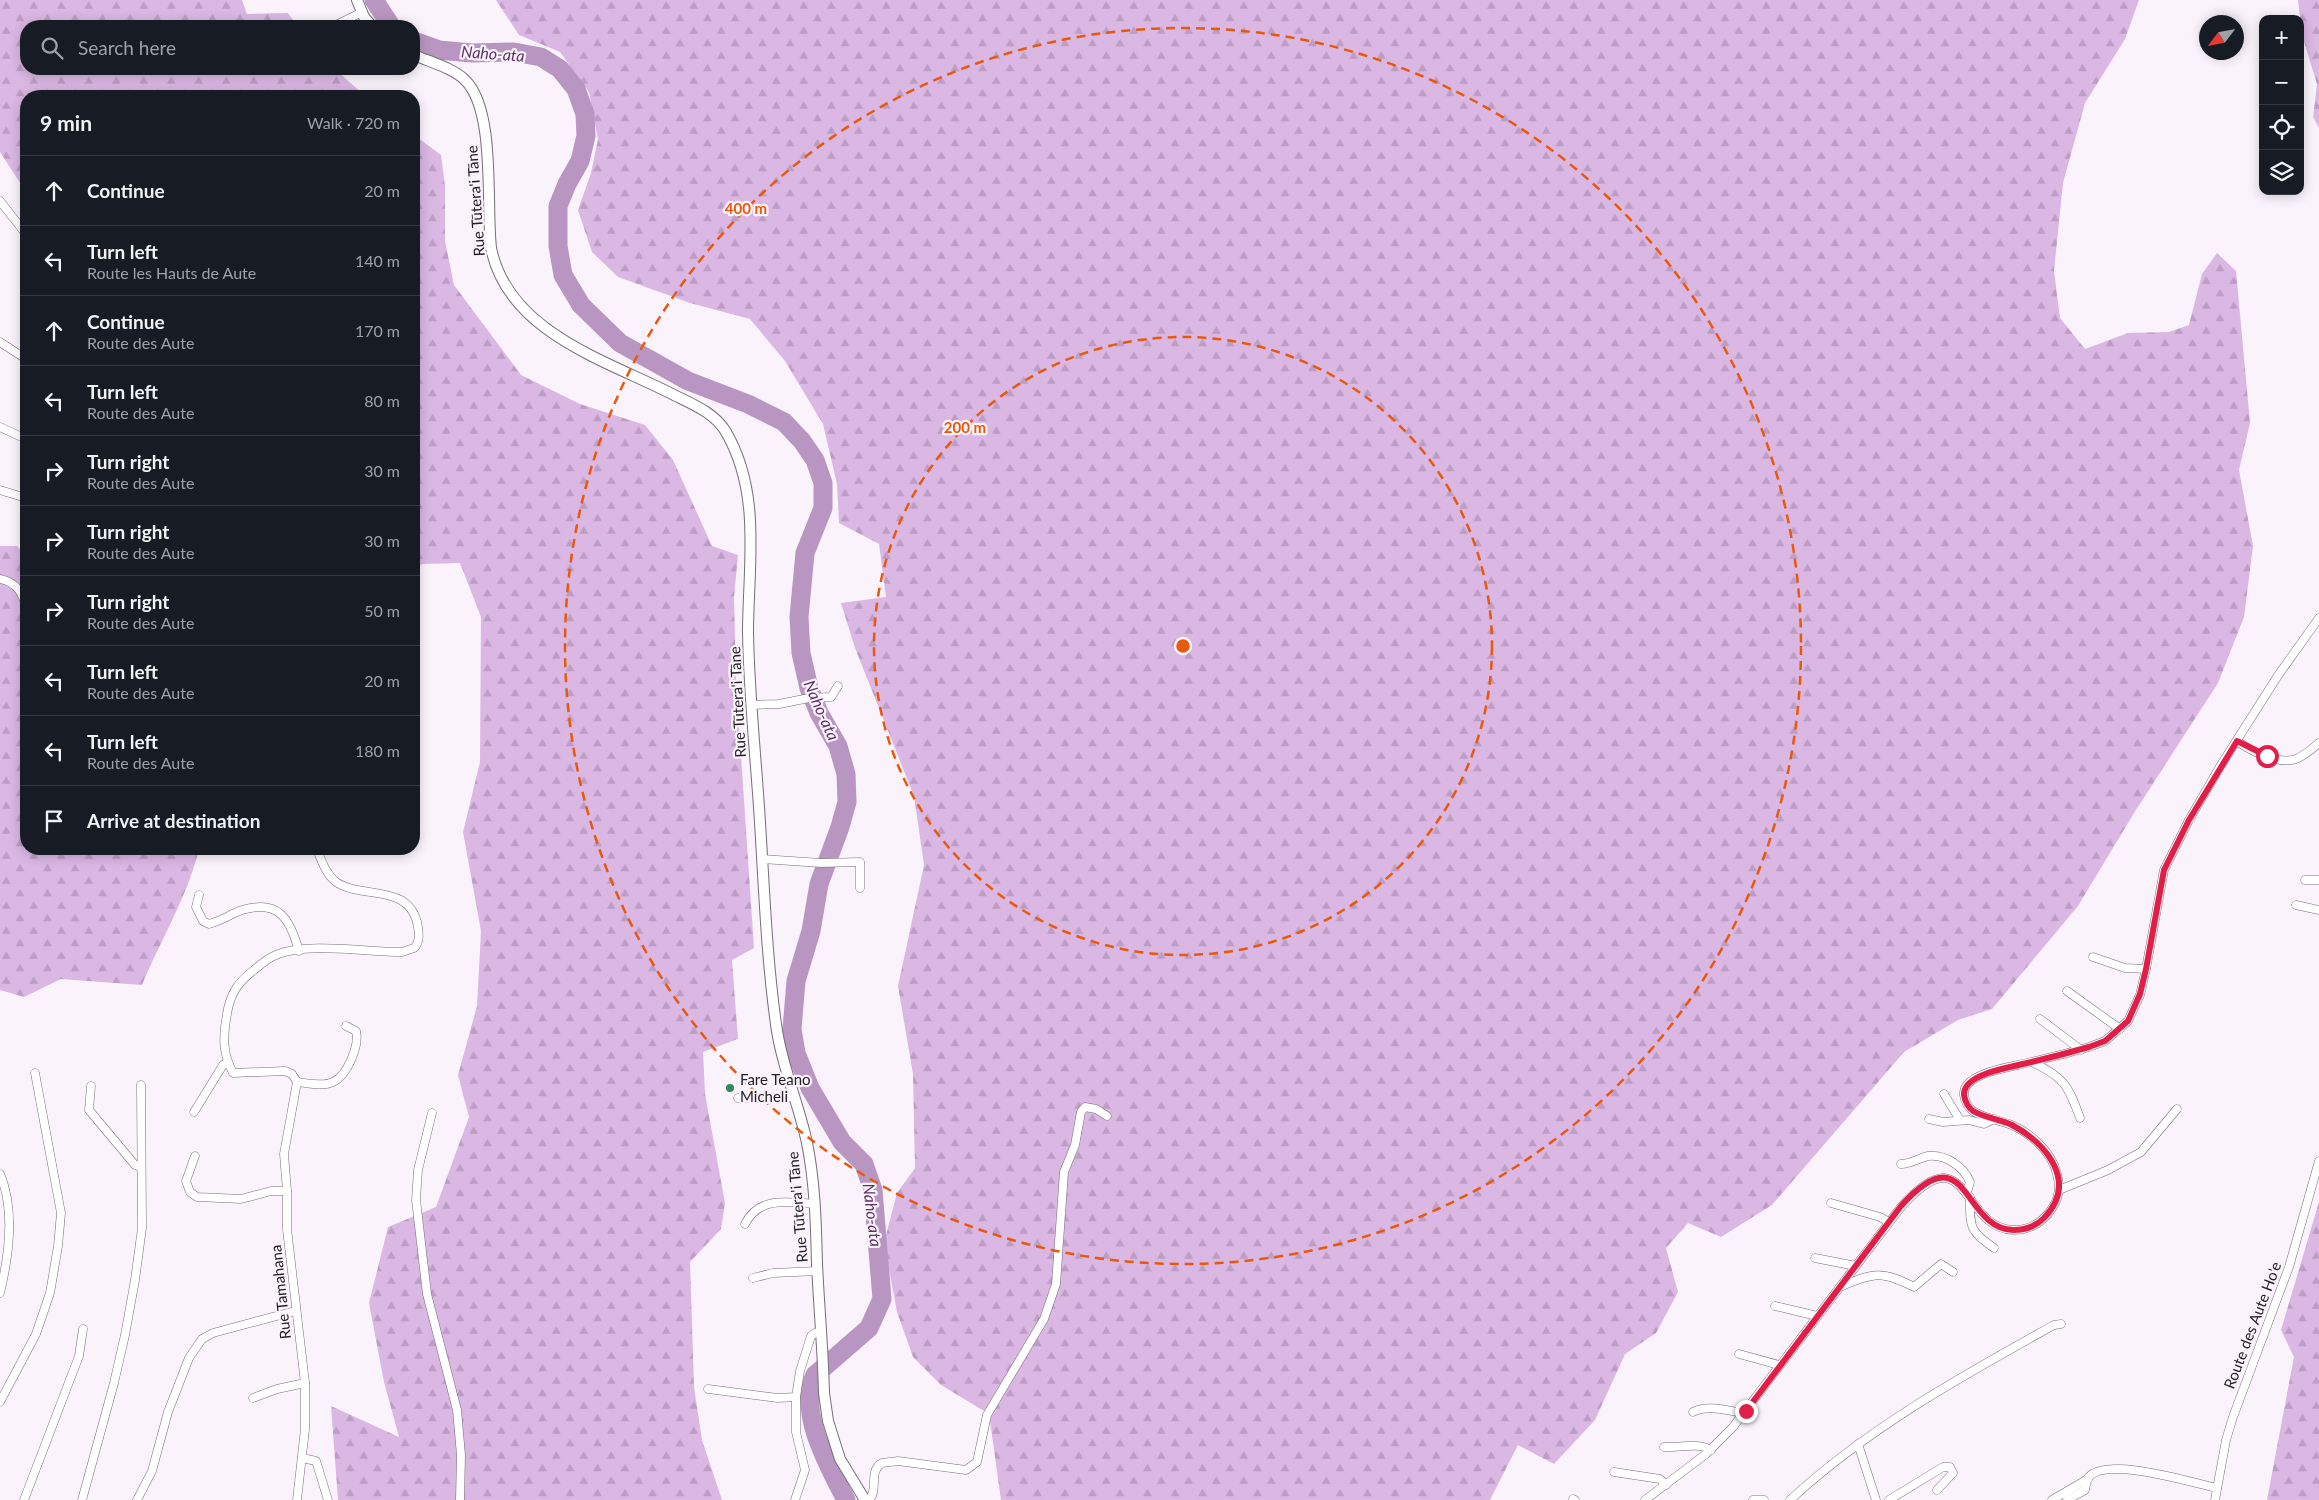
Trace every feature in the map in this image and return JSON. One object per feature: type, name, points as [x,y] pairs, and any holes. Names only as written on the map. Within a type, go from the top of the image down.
[{"type":"street","points":[[357,0],[368,20]]},
{"type":"street","points":[[346,20],[362,12]]},
{"type":"street","name":"Rue Tūtera'i Tāne","points":[[420,58],[464,78],[478,96],[486,136],[491,248],[494,263],[517,301],[566,343],[712,416],[725,430],[742,470],[749,509],[752,564],[748,631],[751,705],[765,914],[778,1034],[793,1097],[807,1142],[815,1204],[824,1393],[828,1421],[840,1459],[865,1500]]},
{"type":"street","points":[[0,201],[20,226]]},
{"type":"street","points":[[0,342],[20,355]]},
{"type":"street","points":[[0,427],[20,436]]},
{"type":"street","points":[[0,490],[20,496]]},
{"type":"street","points":[[0,579],[14,584],[20,591]]},
{"type":"street","points":[[1645,1500],[1711,1450],[1744,1413],[1889,1222],[1914,1192],[1928,1181],[1948,1180],[1957,1182],[1986,1219],[2008,1230],[2020,1230],[2030,1227],[2042,1220],[2052,1208],[2059,1190],[2056,1170],[2044,1149],[2033,1138],[2012,1125],[1973,1111],[1968,1105],[1964,1092],[1967,1084],[1972,1079],[1989,1073],[2080,1050],[2105,1041],[2128,1021],[2140,994],[2146,969],[2154,934],[2164,870],[2189,820],[2237,741],[2279,674],[2319,618]]},
{"type":"street","points":[[751,705],[779,704],[808,698],[831,697],[838,686]]},
{"type":"street","points":[[2237,741],[2267,756],[2286,761],[2298,758],[2319,744]]},
{"type":"street","points":[[320,855],[326,870],[336,882],[351,888],[392,896],[406,903],[416,919],[419,939],[414,948],[402,952],[324,949],[299,950],[274,956],[250,973],[234,990],[229,1002],[224,1031],[224,1052],[227,1063],[233,1073],[284,1071],[292,1074],[297,1082],[326,1084],[333,1082],[341,1075],[350,1059],[357,1039],[356,1031],[346,1026]]},
{"type":"street","points":[[762,859],[821,863],[860,862],[860,888]]},
{"type":"street","points":[[2305,880],[2319,880]]},
{"type":"street","points":[[199,895],[196,907],[203,921],[209,924],[240,911],[258,906],[273,909],[286,918],[293,930],[299,950]]},
{"type":"street","points":[[2296,905],[2316,909]]},
{"type":"street","points":[[2093,956],[2126,968],[2146,969]]},
{"type":"street","points":[[2067,991],[2120,1029]]},
{"type":"street","points":[[2040,1019],[2080,1050]]},
{"type":"street","points":[[2032,1062],[2052,1071],[2059,1077],[2070,1093],[2080,1118]]},
{"type":"street","points":[[194,1112],[223,1065],[227,1063]]},
{"type":"street","points":[[0,1402],[38,1326],[50,1293],[58,1246],[61,1213],[35,1074]]},
{"type":"street","name":"Rue Tamahana","points":[[297,1082],[284,1154],[288,1191],[287,1229],[295,1311],[305,1384],[302,1458],[297,1500]]},
{"type":"street","points":[[82,1500],[104,1426],[126,1336],[142,1228],[141,1085]]},
{"type":"street","points":[[91,1086],[89,1110],[135,1165],[141,1167]]},
{"type":"street","points":[[1944,1094],[1960,1120]]},
{"type":"street","points":[[738,1098],[793,1097]]},
{"type":"street","points":[[869,1500],[873,1496],[876,1469],[882,1463],[898,1461],[966,1470],[978,1462],[987,1416],[1044,1320],[1056,1284],[1064,1172],[1075,1145],[1082,1112],[1085,1107],[1096,1109],[1108,1116]]},
{"type":"street","points":[[2059,1190],[2108,1170],[2141,1152],[2177,1109]]},
{"type":"street","points":[[432,1113],[418,1170],[416,1200],[427,1294],[457,1410],[461,1461],[460,1500]]},
{"type":"street","points":[[1929,1119],[1943,1122],[1960,1120],[1987,1124],[1994,1119]]},
{"type":"street","points":[[195,1156],[186,1181],[190,1192],[197,1197],[241,1199],[271,1191],[288,1191]]},
{"type":"street","points":[[1901,1164],[1928,1156],[1940,1157],[1951,1161],[1967,1175],[1970,1182],[1968,1194],[1972,1230],[1982,1241],[1994,1248]]},
{"type":"street","name":"Route des Aute Ho'e","points":[[2215,1500],[2233,1417],[2286,1276],[2319,1161]]},
{"type":"street","points":[[0,1174],[6,1187],[8,1223],[0,1292]]},
{"type":"street","points":[[745,1224],[751,1212],[758,1207],[771,1203],[815,1204]]},
{"type":"street","points":[[1831,1203],[1880,1217],[1889,1222]]},
{"type":"street","points":[[1815,1258],[1856,1266]]},
{"type":"street","points":[[1840,1286],[1875,1274],[1886,1275],[1914,1288],[1941,1264],[1953,1272]]},
{"type":"street","points":[[752,1278],[773,1273],[818,1271]]},
{"type":"street","points":[[1775,1306],[1817,1316]]},
{"type":"street","points":[[137,1500],[152,1471],[168,1412],[199,1341],[205,1336],[295,1311]]},
{"type":"street","points":[[1790,1500],[1858,1444],[1969,1371],[2054,1325],[2061,1324]]},
{"type":"street","points":[[24,1500],[78,1356],[83,1329]]},
{"type":"street","points":[[795,1500],[805,1470],[796,1432],[796,1397],[800,1371],[811,1336],[822,1331]]},
{"type":"street","points":[[1739,1354],[1780,1365]]},
{"type":"street","points":[[252,1398],[277,1389],[305,1384]]},
{"type":"street","points":[[708,1389],[778,1398],[796,1397]]},
{"type":"street","points":[[1693,1412],[1702,1408],[1710,1408],[1744,1413]]},
{"type":"street","points":[[1858,1444],[1876,1500]]},
{"type":"street","points":[[1664,1447],[1702,1446],[1711,1450]]},
{"type":"street","points":[[302,1458],[316,1460],[328,1500]]},
{"type":"street","points":[[1889,1500],[1943,1468],[1950,1467],[1953,1473],[1938,1490]]},
{"type":"street","points":[[2052,1500],[2104,1471],[2116,1468],[2133,1469],[2217,1488]]},
{"type":"street","points":[[1614,1472],[1660,1479],[1666,1485]]},
{"type":"street","points":[[2066,1500],[2084,1490],[2088,1479]]},
{"type":"street","points":[[1753,1500],[1764,1500]]},
{"type":"green space","points":[[0,0],[242,0],[247,14],[288,13],[293,20],[20,20],[20,75],[342,75],[358,90],[20,90],[20,183],[0,152]]},
{"type":"green space","points":[[496,0],[2139,0],[2125,39],[2085,103],[2063,183],[2054,271],[2060,318],[2085,349],[2128,333],[2169,332],[2189,325],[2202,274],[2217,253],[2236,271],[2250,423],[2239,470],[2253,546],[2244,617],[2218,683],[2134,813],[2078,906],[1992,1009],[1958,1020],[1904,1052],[1772,1205],[1721,1237],[1688,1223],[1666,1248],[1678,1292],[1656,1333],[1625,1354],[1595,1420],[1554,1464],[1518,1445],[1490,1500],[1001,1500],[989,1414],[941,1385],[913,1357],[897,1312],[884,1243],[897,1193],[915,1168],[913,1074],[898,986],[924,865],[914,796],[855,648],[841,603],[886,597],[879,544],[839,523],[837,484],[823,424],[785,361],[750,319],[690,303],[618,277],[592,252],[578,210],[591,173],[598,139],[589,92],[560,52],[519,35]]},
{"type":"green space","points":[[2298,0],[2319,0],[2319,128],[2313,117],[2317,84],[2304,42],[2304,15],[2300,15]]},
{"type":"green space","points":[[420,139],[441,155],[445,186],[445,241],[454,285],[521,375],[580,404],[645,425],[673,460],[712,546],[738,555],[734,597],[736,682],[754,948],[732,960],[738,1039],[703,1052],[705,1094],[725,1203],[721,1229],[690,1262],[694,1387],[702,1440],[722,1500],[338,1500],[331,1406],[399,1437],[384,1382],[369,1303],[388,1227],[436,1207],[469,1117],[458,1075],[477,1006],[481,931],[463,832],[480,762],[481,617],[460,563],[420,566]]},
{"type":"green space","points":[[0,546],[17,546],[20,549],[20,855],[197,855],[181,901],[142,985],[61,979],[24,997],[0,990]]},
{"type":"green space","points":[[2319,1202],[2319,1500],[2267,1500],[2294,1357],[2281,1330]]},
{"type":"waterway","name":"Naho-ata","points":[[374,0],[387,20]]},
{"type":"waterway","name":"Naho-ata","points":[[420,43],[439,50],[472,53],[514,52],[541,57],[560,69],[576,89],[585,114],[586,136],[580,161],[567,184],[558,206],[558,246],[563,275],[581,305],[620,343],[688,381],[748,404],[784,422],[802,441],[815,460],[823,483],[823,508],[805,553],[799,617],[801,653],[809,688],[819,713],[838,746],[846,774],[847,802],[819,884],[811,931],[796,981],[792,1029],[796,1053],[810,1088],[842,1142],[864,1164],[873,1190],[882,1299],[869,1328],[815,1375],[810,1389],[812,1422],[817,1439],[831,1472],[846,1500]]},
{"type":"place","name":"Fare Teano Micheli","points":[[730,1088]]},
{"type":"route","points":[[1746,1411],[1901,1206],[1928,1181],[1939,1179],[1957,1182],[1965,1189],[1986,1219],[2008,1230],[2020,1230],[2030,1227],[2042,1220],[2052,1208],[2059,1195],[2060,1183],[2051,1159],[2033,1138],[2012,1125],[1973,1111],[1965,1100],[1964,1092],[1967,1084],[1972,1079],[1989,1073],[2064,1054],[2105,1041],[2128,1021],[2140,994],[2146,969],[2154,934],[2164,870],[2189,820],[2237,741],[2267,756]]}]
